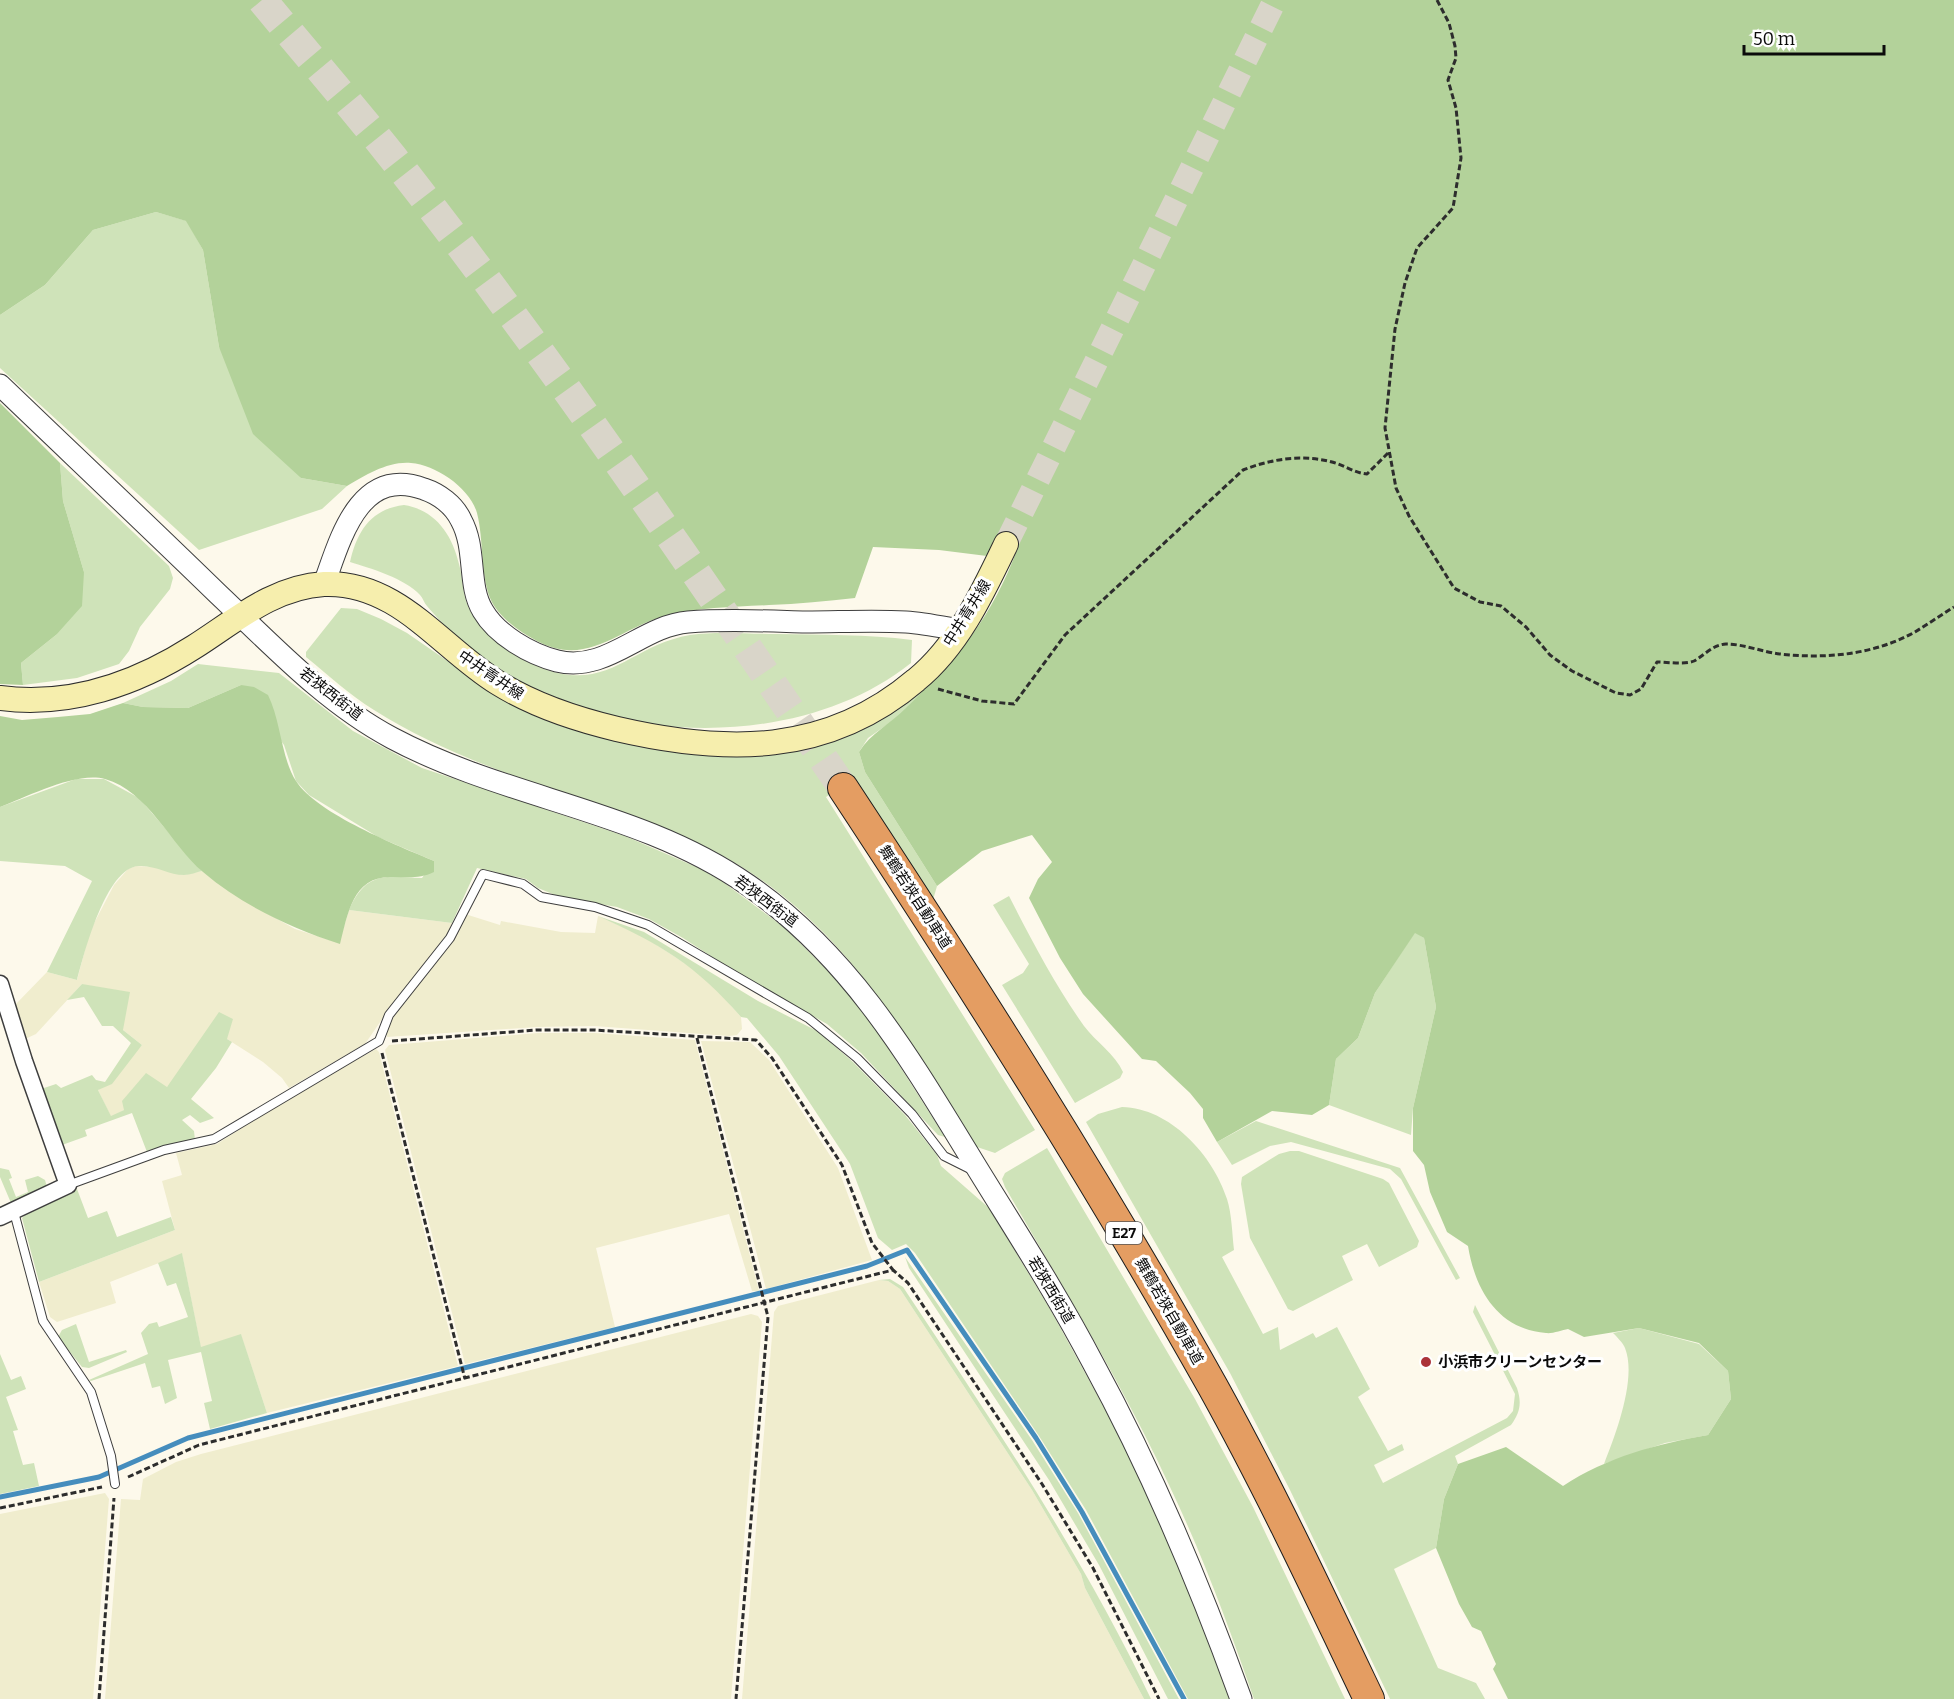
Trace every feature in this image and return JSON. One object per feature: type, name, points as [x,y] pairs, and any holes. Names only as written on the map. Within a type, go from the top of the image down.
[{"type":"highway","name":"舞鶴若狭自動車道","points":[[843,788],[1018,1058],[1154,1284],[1272,1500],[1369,1699]]},
{"type":"main road","name":"中井青井線","points":[[0,698],[45,700],[98,691],[154,671],[263,601],[294,589],[324,584],[351,586],[376,594],[407,610],[496,682],[530,701],[597,724],[675,741],[738,746],[768,745],[805,738],[868,714],[919,678],[959,630],[1006,544]]},
{"type":"street","name":"若狭西街道","points":[[0,385],[320,688],[386,735],[461,770],[656,835],[716,865],[748,885],[803,929],[856,983],[902,1046],[1064,1311],[1132,1438],[1180,1539],[1241,1699]]},
{"type":"street","points":[[324,584],[352,515],[365,498],[383,487],[403,485],[433,492],[448,503],[460,518],[471,549],[476,594],[482,610],[494,626],[534,652],[557,661],[584,663],[608,657],[648,635],[686,622],[906,622],[959,630]]},
{"type":"street","points":[[1,991],[68,1185],[7,1214]]},
{"type":"lane","points":[[68,1185],[164,1150],[214,1139],[379,1041],[389,1015],[450,938],[483,874],[523,884],[541,897],[595,907],[648,925],[808,1018],[857,1058],[912,1114],[944,1156],[981,1174]]},
{"type":"lane","points":[[7,1214],[43,1321],[91,1392],[111,1455],[115,1484]]},
{"type":"path","points":[[1437,0],[1449,22],[1455,46],[1456,58],[1451,64],[1448,80],[1459,129],[1461,158],[1453,208],[1417,248],[1405,283],[1395,329],[1386,393],[1385,428],[1396,488],[1408,516],[1454,588],[1480,603],[1501,606],[1526,627],[1550,655],[1572,671],[1616,693],[1636,693],[1657,662],[1692,662],[1717,645],[1728,644],[1779,654],[1833,656],[1863,652],[1886,645],[1914,632],[1954,607]]},
{"type":"path","points":[[919,678],[926,687],[968,695],[982,701],[1014,704],[1065,635],[1243,470],[1281,459],[1305,458],[1335,462],[1367,474],[1388,453]]},
{"type":"path","points":[[465,1379],[379,1041],[537,1030],[594,1030],[756,1040],[772,1058],[842,1165],[872,1243],[893,1270],[908,1283],[1042,1484],[1093,1568],[1159,1699]]},
{"type":"path","points":[[697,1038],[768,1317],[736,1699]]},
{"type":"path","points":[[0,1508],[115,1484],[200,1445],[893,1270]]},
{"type":"path","points":[[99,1699],[115,1484]]},
{"type":"shaded area","points":[[136,866],[156,867],[183,875],[202,871],[247,902],[295,929],[339,943],[349,910],[452,923],[447,936],[389,1009],[365,1044],[289,1088],[282,1078],[263,1062],[227,1039],[167,1087],[111,1117],[98,1090],[142,1045],[123,1030],[82,984],[36,1034],[25,1039],[14,1006],[47,972],[77,980],[90,931],[114,885],[128,869]]},
{"type":"shaded area","points":[[465,914],[500,925],[501,921],[561,932],[595,933],[598,916],[643,936],[695,970],[713,985],[741,1017],[742,1029],[737,1035],[729,1036],[594,1026],[537,1027],[387,1037],[386,1029],[392,1017],[454,940]]},
{"type":"shaded area","points":[[538,1033],[595,1033],[695,1040],[759,1291],[752,1291],[729,1214],[596,1248],[615,1327],[465,1364],[385,1050],[389,1045]]},
{"type":"shaded area","points":[[701,1041],[750,1042],[769,1060],[838,1168],[872,1260],[766,1289]]},
{"type":"shaded area","points":[[376,1049],[379,1052],[458,1366],[267,1413],[241,1335],[201,1348],[182,1254],[110,1282],[116,1303],[57,1322],[50,1317],[39,1282],[175,1230],[162,1181],[182,1175],[176,1153],[217,1144],[293,1095]]},
{"type":"shaded area","points":[[879,1280],[888,1281],[900,1289],[1032,1490],[1081,1574],[1085,1588],[1144,1699],[742,1699],[774,1312],[778,1306]]},
{"type":"shaded area","points":[[751,1314],[758,1316],[762,1322],[731,1699],[105,1699],[121,1499],[140,1500],[143,1479],[176,1462],[201,1454]]},
{"type":"shaded area","points":[[105,1493],[109,1499],[93,1699],[0,1699],[0,1514]]},
{"type":"green space","points":[[0,0],[1954,0],[1954,1699],[1508,1699],[1493,1669],[1496,1664],[1481,1631],[1472,1627],[1459,1604],[1436,1548],[1444,1499],[1458,1464],[1506,1447],[1563,1486],[1615,1459],[1708,1435],[1731,1399],[1728,1371],[1699,1343],[1639,1328],[1584,1337],[1568,1329],[1548,1333],[1529,1330],[1514,1324],[1491,1304],[1476,1277],[1468,1246],[1447,1232],[1430,1192],[1424,1165],[1413,1151],[1413,1108],[1436,1007],[1424,938],[1415,933],[1375,993],[1358,1038],[1336,1059],[1329,1105],[1312,1115],[1272,1111],[1217,1142],[1203,1118],[1203,1109],[1190,1093],[1156,1061],[1142,1059],[1083,994],[1060,958],[1029,898],[1038,879],[1052,862],[1032,835],[982,851],[937,886],[865,772],[859,752],[869,739],[900,714],[925,689],[972,635],[997,595],[1018,547],[997,536],[987,556],[939,550],[873,547],[855,598],[678,613],[648,622],[588,648],[572,650],[555,648],[537,641],[510,623],[498,611],[490,598],[477,513],[467,495],[451,479],[431,468],[411,463],[386,466],[347,486],[301,478],[253,434],[219,347],[203,250],[186,221],[156,212],[93,230],[45,285],[0,315]]},
{"type":"green space","points":[[156,212],[187,221],[203,250],[219,347],[301,478],[347,486],[322,509],[199,550],[0,368],[0,315],[45,285],[93,230]]},
{"type":"green space","points":[[0,403],[60,463],[63,501],[84,572],[82,606],[56,635],[21,663],[23,685],[0,684]]},
{"type":"green space","points":[[60,463],[169,566],[173,578],[170,589],[140,627],[129,651],[119,664],[77,678],[23,685],[21,663],[56,635],[84,572],[63,501]]},
{"type":"green space","points":[[404,505],[425,512],[447,533],[456,553],[467,603],[480,626],[504,648],[532,664],[558,673],[579,675],[598,673],[668,641],[690,635],[711,633],[844,635],[912,640],[911,663],[867,691],[817,712],[764,724],[709,728],[653,725],[599,714],[548,696],[502,672],[453,633],[414,589],[387,575],[350,562],[361,531],[367,523],[383,511]]},
{"type":"green space","points":[[341,608],[357,609],[381,619],[407,633],[462,671],[626,741],[679,752],[748,757],[773,755],[809,746],[914,696],[941,674],[898,717],[868,738],[859,752],[865,772],[937,886],[933,900],[848,783],[826,797],[1035,1130],[995,1153],[974,1146],[923,1063],[869,985],[839,949],[805,915],[768,884],[725,857],[678,834],[471,759],[412,732],[356,698],[306,657],[306,652]]},
{"type":"green space","points":[[198,664],[279,673],[353,731],[422,768],[625,836],[701,869],[723,882],[785,928],[844,987],[876,1029],[945,1137],[938,1135],[861,1053],[827,1024],[737,973],[649,919],[617,907],[560,897],[538,888],[526,879],[477,868],[452,923],[349,910],[355,897],[370,882],[387,877],[422,878],[434,861],[378,837],[309,795],[296,781],[284,745],[241,685],[188,708],[143,707],[123,703],[171,681]]},
{"type":"green space","points":[[241,685],[254,687],[268,695],[276,716],[287,762],[296,781],[307,793],[340,817],[360,828],[434,861],[434,872],[424,876],[380,878],[369,882],[361,889],[354,898],[340,944],[268,915],[218,884],[191,861],[146,807],[120,785],[93,777],[80,779],[37,792],[0,807],[0,716],[22,720],[90,714],[123,703],[143,707],[188,708]]},
{"type":"green space","points":[[76,779],[104,779],[139,798],[202,871],[189,875],[178,875],[151,867],[139,866],[127,870],[116,881],[98,914],[77,980],[47,972],[92,881],[65,866],[0,861],[0,807]]},
{"type":"green space","points":[[1009,896],[1063,995],[1084,1026],[1115,1059],[1123,1072],[1120,1078],[1075,1103],[1002,985],[1023,973],[1029,964],[993,905]]},
{"type":"green space","points":[[598,916],[644,932],[758,1001],[817,1031],[853,1062],[905,1115],[937,1155],[941,1166],[989,1208],[1050,1309],[1118,1433],[1170,1544],[1230,1699],[1188,1699],[1086,1510],[1039,1436],[915,1253],[906,1244],[892,1250],[878,1238],[850,1164],[779,1056],[747,1018],[741,1017],[692,970],[640,936]]},
{"type":"green space","points":[[1415,932],[1424,938],[1436,1007],[1413,1108],[1411,1135],[1329,1105],[1336,1059],[1358,1038],[1375,993]]},
{"type":"green space","points":[[82,984],[130,992],[123,1030],[142,1045],[112,1084],[98,1090],[111,1116],[124,1110],[122,1101],[146,1073],[167,1087],[219,1012],[233,1019],[227,1039],[232,1042],[216,1068],[191,1099],[214,1118],[200,1123],[190,1115],[182,1120],[194,1131],[195,1140],[147,1152],[132,1113],[85,1130],[87,1136],[62,1145],[41,1089],[56,1084],[61,1088],[92,1075],[96,1080],[105,1082],[131,1043],[113,1026],[102,1026],[84,997],[67,1000]]},
{"type":"green space","points":[[1122,1107],[1140,1109],[1173,1125],[1200,1151],[1211,1166],[1227,1199],[1231,1218],[1234,1250],[1222,1257],[1263,1334],[1278,1327],[1280,1350],[1313,1333],[1316,1338],[1337,1327],[1370,1389],[1358,1397],[1388,1451],[1402,1444],[1404,1450],[1374,1465],[1383,1483],[1507,1418],[1513,1411],[1515,1394],[1473,1312],[1475,1305],[1517,1388],[1520,1403],[1518,1412],[1511,1425],[1455,1456],[1458,1464],[1444,1499],[1436,1548],[1394,1569],[1438,1668],[1476,1683],[1485,1699],[1390,1699],[1290,1490],[1230,1373],[1086,1122],[1098,1114]]},
{"type":"green space","points":[[1256,1121],[1400,1168],[1460,1278],[1456,1280],[1401,1179],[1390,1169],[1291,1142],[1270,1146],[1232,1165],[1217,1142]]},
{"type":"green space","points":[[1047,1148],[1195,1399],[1253,1507],[1345,1699],[1254,1699],[1204,1565],[1151,1448],[1091,1335],[1005,1187],[1002,1179],[1005,1173]]},
{"type":"green space","points":[[1299,1151],[1389,1183],[1419,1241],[1417,1247],[1379,1267],[1367,1244],[1342,1256],[1353,1280],[1293,1311],[1288,1309],[1250,1238],[1241,1184],[1242,1177],[1279,1154]]},
{"type":"green space","points":[[0,1168],[9,1170],[12,1178],[9,1179],[16,1197],[28,1192],[25,1180],[38,1176],[45,1180],[47,1187],[11,1203],[0,1177]]},
{"type":"green space","points":[[77,1189],[88,1218],[107,1211],[117,1237],[171,1217],[175,1230],[39,1282],[22,1218],[28,1212]]},
{"type":"green space","points":[[182,1253],[201,1347],[241,1334],[267,1413],[210,1429],[204,1403],[212,1401],[201,1352],[168,1360],[177,1398],[165,1404],[160,1386],[152,1388],[145,1363],[89,1380],[148,1354],[141,1333],[149,1324],[157,1322],[159,1327],[188,1317],[176,1283],[167,1286],[158,1263]]},
{"type":"green space","points":[[905,1257],[1032,1440],[1078,1513],[1179,1699],[1168,1699],[1099,1565],[1049,1480],[909,1268]]},
{"type":"green space","points":[[890,1279],[903,1287],[1066,1540],[1096,1592],[1151,1699],[1144,1699],[1085,1588],[1081,1574],[1032,1490],[900,1289],[888,1281],[879,1280]]},
{"type":"green space","points":[[76,1324],[89,1362],[126,1350],[127,1352],[89,1368],[82,1367],[58,1337],[62,1330]]},
{"type":"green space","points":[[1639,1328],[1699,1344],[1728,1371],[1731,1399],[1708,1435],[1665,1443],[1604,1464],[1624,1406],[1627,1390],[1628,1360],[1625,1348],[1613,1333]]},
{"type":"green space","points":[[0,1354],[11,1380],[21,1376],[26,1389],[6,1397],[18,1430],[13,1431],[23,1465],[34,1463],[39,1486],[0,1494]]},
{"type":"waterway","points":[[0,1497],[99,1477],[188,1438],[867,1266],[907,1250],[1036,1438],[1082,1512],[1184,1699]]},
{"type":"tunnel","points":[[262,0],[394,159],[511,313],[679,549],[843,788]]},
{"type":"tunnel","points":[[1006,544],[1275,0]]},
{"type":"place","name":"小浜市クリーンセンター","points":[[1426,1362]]}]
